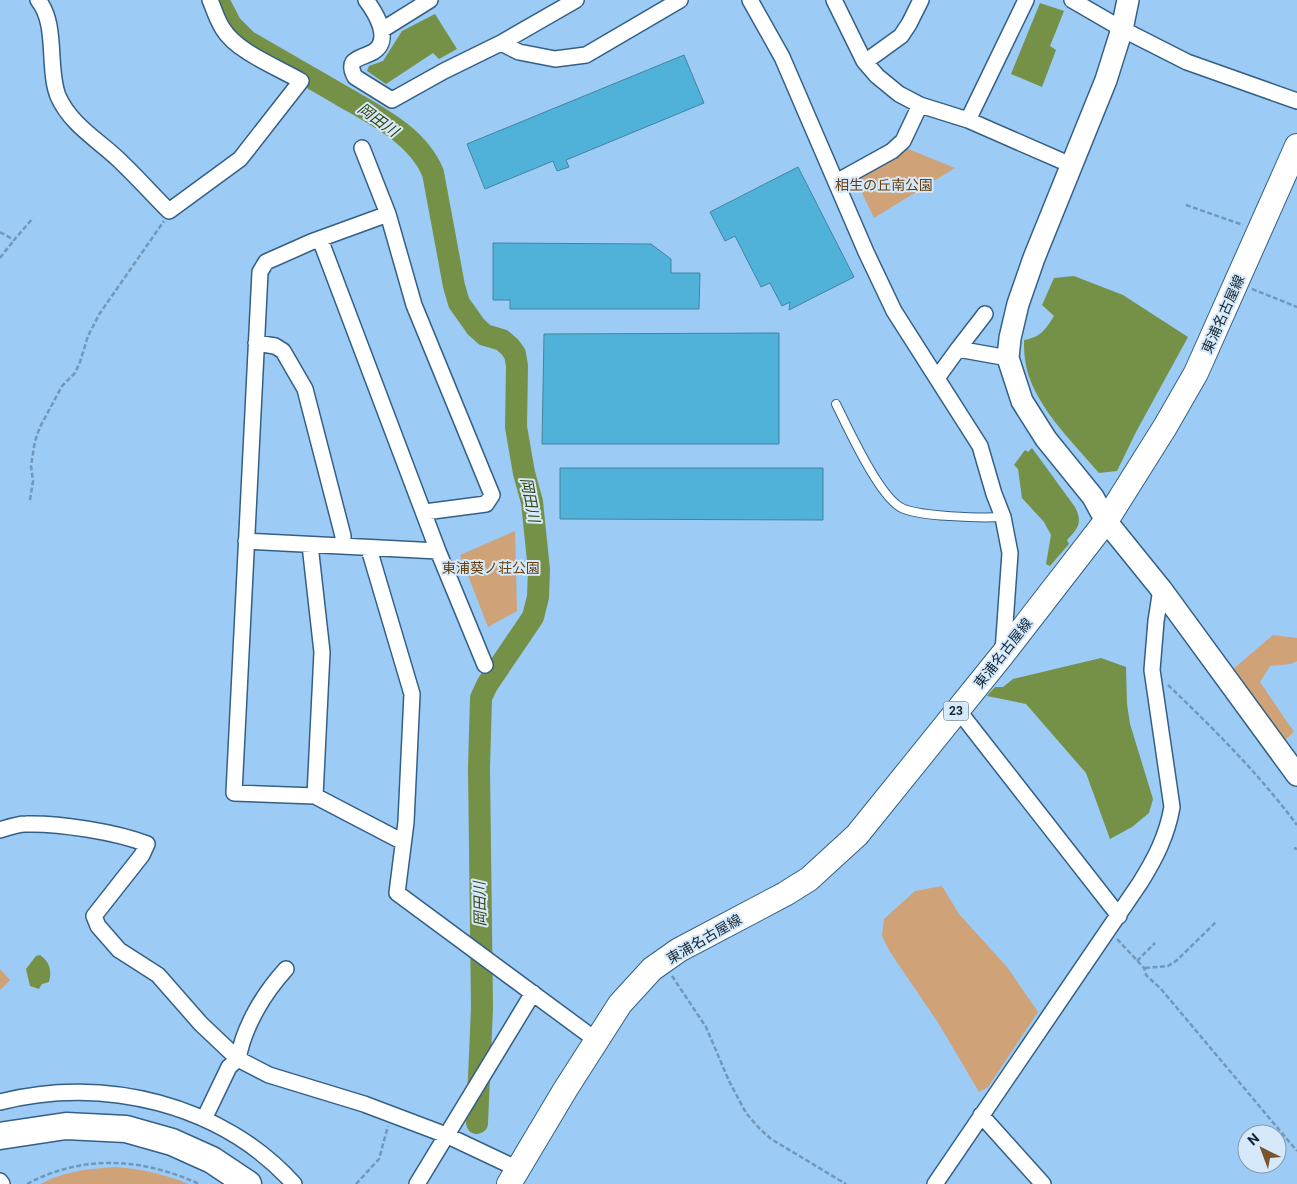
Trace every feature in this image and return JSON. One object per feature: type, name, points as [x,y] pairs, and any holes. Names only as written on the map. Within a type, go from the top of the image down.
[{"type":"highway","points":[[4,1142],[66,1126],[126,1130],[172,1142],[212,1160],[248,1184]]},
{"type":"highway","points":[[4,1142],[75,1140],[116,1142],[165,1156],[211,1176],[222,1184]]},
{"type":"main road","name":"東浦名古屋線","points":[[513,1176],[620,1004],[652,969],[704,936],[809,880],[857,835],[1003,654],[1106,521],[1165,427],[1196,373],[1297,146]]},
{"type":"street","points":[[38,0],[46,12],[56,86],[61,102],[81,128],[120,160],[169,211],[240,159],[301,81],[241,48],[223,29],[210,0]]},
{"type":"street","points":[[366,0],[376,15],[382,30],[378,46],[374,51],[360,56],[353,61],[351,66],[352,72],[355,77],[392,100],[444,71],[501,43],[576,0]]},
{"type":"street","points":[[382,30],[430,0]]},
{"type":"street","points":[[501,43],[519,52],[555,59],[586,55],[680,0]]},
{"type":"street","points":[[750,0],[782,57],[866,252],[894,311],[980,446],[1003,517],[1010,553],[1003,654]]},
{"type":"street","points":[[834,0],[866,62],[888,86],[920,105],[968,120],[1071,165]]},
{"type":"street","points":[[866,62],[901,36],[921,0]]},
{"type":"street","points":[[968,120],[1026,0]]},
{"type":"street","points":[[1072,0],[1122,30],[1188,62],[1297,101]]},
{"type":"street","points":[[1128,0],[1122,30],[1106,80],[1018,304],[1010,338],[1008,358],[1022,401],[1046,439],[1093,497],[1106,521],[1161,589],[1297,775]]},
{"type":"street","points":[[836,182],[892,151],[903,141],[920,105]]},
{"type":"street","points":[[362,148],[388,214],[414,305],[492,495],[486,504],[425,512]]},
{"type":"street","points":[[388,214],[320,239],[266,262],[261,268],[234,793],[315,796],[403,842]]},
{"type":"street","points":[[320,239],[425,512],[438,551],[485,665]]},
{"type":"street","points":[[937,378],[985,314]]},
{"type":"street","points":[[256,344],[275,346],[283,351],[305,389],[343,536],[343,546]]},
{"type":"street","points":[[958,349],[1008,358]]},
{"type":"street","points":[[246,541],[369,549],[438,551]]},
{"type":"street","points":[[310,545],[322,652],[315,796]]},
{"type":"street","points":[[369,549],[412,694],[406,822],[397,893],[596,1040]]},
{"type":"street","points":[[935,1184],[1119,916],[1156,857],[1169,826],[1172,808],[1152,670],[1161,589]]},
{"type":"street","points":[[958,710],[1119,916]]},
{"type":"street","points":[[0,830],[25,824],[63,826],[147,844],[142,855],[94,916],[98,926],[119,950],[158,975],[201,1024],[238,1059],[269,1075],[391,1113],[446,1135],[513,1176]]},
{"type":"street","points":[[204,1119],[229,1067],[238,1059],[240,1046],[255,1013],[286,968]]},
{"type":"street","points":[[417,1184],[533,993]]},
{"type":"street","points":[[0,1102],[34,1094],[106,1092],[163,1104],[204,1119],[244,1141],[269,1159],[294,1184]]},
{"type":"street","points":[[981,1115],[1043,1184]]},
{"type":"lane","points":[[836,404],[854,440],[881,486],[900,507],[913,512],[986,518],[1003,517]]},
{"type":"path","points":[[1186,205],[1260,232]]},
{"type":"path","points":[[30,500],[33,481],[31,466],[35,441],[40,428],[62,386],[75,372],[88,336],[100,313],[169,211]]},
{"type":"path","points":[[0,258],[33,218]]},
{"type":"path","points":[[0,232],[14,240]]},
{"type":"path","points":[[1237,283],[1297,307]]},
{"type":"path","points":[[1152,670],[1230,745],[1275,796],[1297,825]]},
{"type":"path","points":[[1144,968],[1168,966],[1176,961],[1216,922]]},
{"type":"path","points":[[1109,930],[1144,968],[1146,975],[1161,989],[1297,1151]]},
{"type":"path","points":[[1138,961],[1155,943]]},
{"type":"path","points":[[662,962],[706,1027],[729,1081],[746,1113],[758,1128],[771,1139],[846,1184]]},
{"type":"path","points":[[356,1184],[379,1158],[391,1113]]},
{"type":"path","points":[[27,1184],[63,1169],[113,1164],[128,1164],[161,1169],[199,1184]]},
{"type":"green space","name":"相生の丘南公園","points":[[906,148],[955,168],[874,218],[853,174]]},
{"type":"green space","name":"東浦葵ノ荘公園","points":[[515,531],[517,611],[488,627],[460,555]]},
{"type":"green space","points":[[1273,635],[1297,638],[1297,661],[1291,664],[1270,666],[1260,682],[1294,732],[1284,741],[1232,670]]},
{"type":"green space","points":[[942,886],[959,914],[1007,967],[1038,1012],[988,1087],[979,1092],[939,1024],[890,952],[882,936],[884,919],[915,891]]},
{"type":"green space","points":[[0,969],[10,980],[0,990]]},
{"type":"green space","points":[[115,1167],[171,1177],[189,1184],[41,1184],[67,1173]]},
{"type":"shaded area","points":[[1040,3],[1064,11],[1050,46],[1056,50],[1042,87],[1011,74]]},
{"type":"shaded area","points":[[435,14],[457,49],[439,59],[433,53],[386,84],[367,71],[369,66],[383,61],[402,31]]},
{"type":"shaded area","points":[[1074,276],[1123,295],[1188,337],[1117,471],[1099,473],[1065,434],[1043,406],[1029,375],[1025,357],[1024,340],[1035,337],[1042,332],[1054,316],[1042,305],[1054,278]]},
{"type":"shaded area","points":[[1032,448],[1075,507],[1079,517],[1076,529],[1067,540],[1069,544],[1050,566],[1046,564],[1051,535],[1044,522],[1022,498],[1018,469],[1014,465],[1025,450],[1028,452]]},
{"type":"shaded area","points":[[1101,658],[1126,667],[1127,704],[1130,724],[1153,799],[1149,813],[1132,827],[1110,839],[1086,773],[1026,704],[987,696],[995,687],[1003,687],[1013,679]]},
{"type":"shaded area","points":[[40,955],[48,964],[50,974],[49,982],[42,984],[39,989],[30,986],[26,969],[36,956]]},
{"type":"building","points":[[684,55],[704,103],[566,160],[569,167],[557,171],[553,161],[485,189],[467,144]]},
{"type":"building","points":[[798,167],[854,277],[789,310],[790,302],[782,306],[770,283],[761,287],[735,236],[725,241],[710,212]]},
{"type":"building","points":[[493,243],[651,244],[671,259],[671,273],[700,273],[699,309],[510,309],[510,300],[493,300]]},
{"type":"building","points":[[779,333],[779,444],[542,444],[544,334]]},
{"type":"building","points":[[560,468],[823,468],[823,520],[560,519]]},
{"type":"waterway","name":"岡田川","points":[[218,0],[231,25],[247,41],[383,120],[417,148],[433,173],[454,286],[459,303],[476,327],[485,335],[502,340],[515,354],[517,366],[516,427],[524,473],[532,502],[539,570],[538,597],[533,617],[487,685],[481,698],[479,768],[482,1008],[477,1123]]}]
